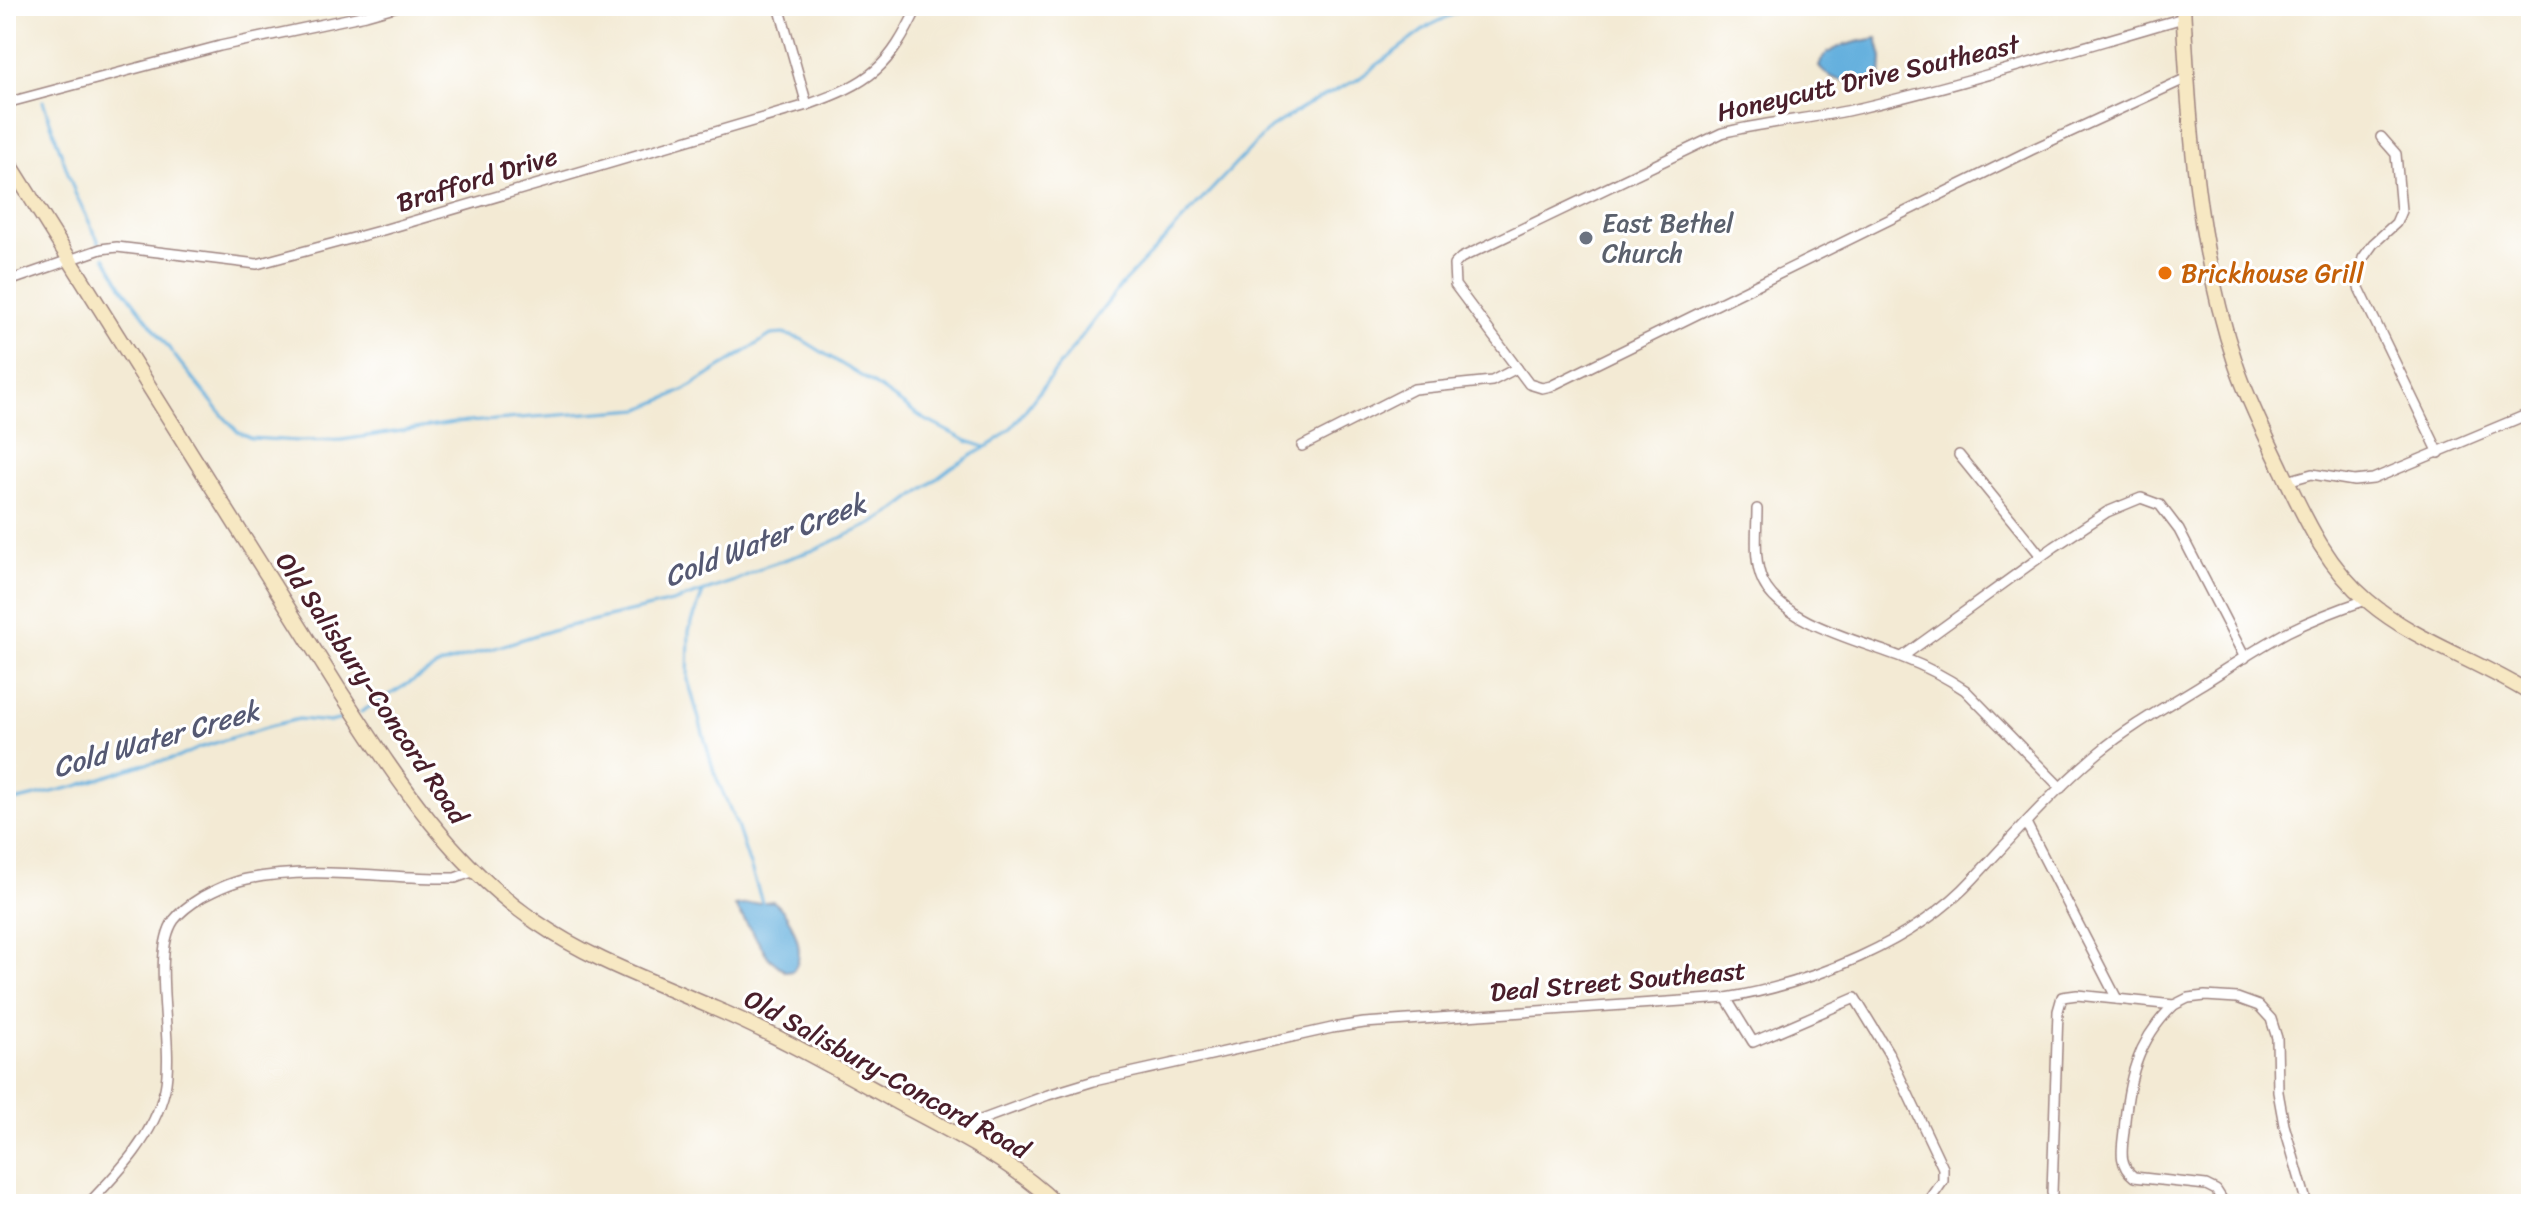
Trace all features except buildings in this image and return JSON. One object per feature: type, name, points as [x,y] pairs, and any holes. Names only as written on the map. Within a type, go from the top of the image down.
[{"type":"main road","points":[[2183,12],[2192,160],[2201,226],[2218,306],[2250,403],[2309,527],[2331,562],[2366,600],[2407,629],[2531,694]]},
{"type":"main road","name":"Old Salisbury-Concord Road","points":[[6,158],[377,749],[434,828],[475,871],[538,924],[584,951],[756,1026],[961,1137],[1023,1175],[1056,1204]]},
{"type":"street","points":[[6,103],[220,46],[398,6]]},
{"type":"street","points":[[779,6],[807,105]]},
{"type":"street","name":"Brafford Drive","points":[[6,282],[101,249],[130,247],[257,264],[389,229],[807,105],[837,94],[875,72],[894,53],[918,6]]},
{"type":"street","name":"Honeycutt Drive Southeast","points":[[2183,12],[1957,84],[1868,106],[1722,133],[1475,250],[1454,265],[1455,285],[1529,384],[1536,387],[1558,383],[2031,150],[2187,78]]},
{"type":"street","points":[[2381,137],[2396,154],[2401,211],[2396,223],[2363,258],[2359,288],[2439,453]]},
{"type":"street","points":[[1302,446],[1414,389],[1492,381],[1517,368]]},
{"type":"street","points":[[2287,481],[2312,474],[2354,481],[2373,479],[2531,413]]},
{"type":"street","points":[[1959,455],[2041,556]]},
{"type":"street","points":[[1902,657],[2041,556],[2120,505],[2141,498],[2153,501],[2166,510],[2245,658]]},
{"type":"street","points":[[1757,509],[1759,569],[1763,583],[1778,602],[1816,624],[1902,657],[1965,690],[2061,788]]},
{"type":"street","name":"Deal Street Southeast","points":[[961,1137],[978,1121],[1094,1081],[1332,1028],[1364,1023],[1726,998],[1804,978],[1897,937],[1936,912],[1974,879],[2061,788],[2101,751],[2131,729],[2285,633],[2366,600]]},
{"type":"street","points":[[2026,823],[2117,999]]},
{"type":"street","points":[[88,1204],[141,1143],[164,1091],[168,1038],[163,953],[171,927],[190,905],[228,884],[271,876],[333,873],[455,878],[475,871]]},
{"type":"street","points":[[2052,1193],[2059,1002],[2062,997],[2077,995],[2174,1005]]},
{"type":"street","points":[[1726,998],[1753,1042],[1855,998],[1888,1052],[1943,1168],[1943,1181],[1927,1204]]},
{"type":"street","points":[[2225,1204],[2216,1190],[2206,1185],[2134,1177],[2121,1157],[2129,1080],[2149,1037],[2174,1005],[2188,998],[2237,998],[2259,1006],[2271,1019],[2277,1038],[2278,1092],[2284,1125],[2307,1204]]},
{"type":"water","points":[[1877,38],[1882,58],[1881,78],[1848,82],[1831,77],[1819,67],[1834,49]]},
{"type":"water","points":[[773,901],[786,915],[798,944],[799,954],[793,971],[786,972],[769,958],[735,906]]},
{"type":"waterway","name":"Cold Water Creek","points":[[361,712],[437,666],[552,630],[672,602],[735,581],[766,566],[814,550],[897,509],[952,467],[995,442],[1013,426],[1122,284],[1270,128],[1312,102],[1357,80],[1429,26],[1470,6]]},
{"type":"waterway","points":[[43,101],[75,193],[99,242]]},
{"type":"waterway","points":[[105,257],[124,289],[181,364],[237,431],[250,438],[342,440],[454,423],[641,409],[685,390],[771,335],[784,334],[801,339],[924,419],[985,447]]},
{"type":"waterway","points":[[703,592],[689,631],[688,680],[714,772],[736,823],[763,905]]},
{"type":"waterway","name":"Cold Water Creek","points":[[6,803],[177,758],[270,726],[299,719],[330,722],[350,717]]},
{"type":"place","name":"East Bethel Church","points":[[1586,238]]},
{"type":"place","name":"Brickhouse Grill","points":[[2165,273]]}]
